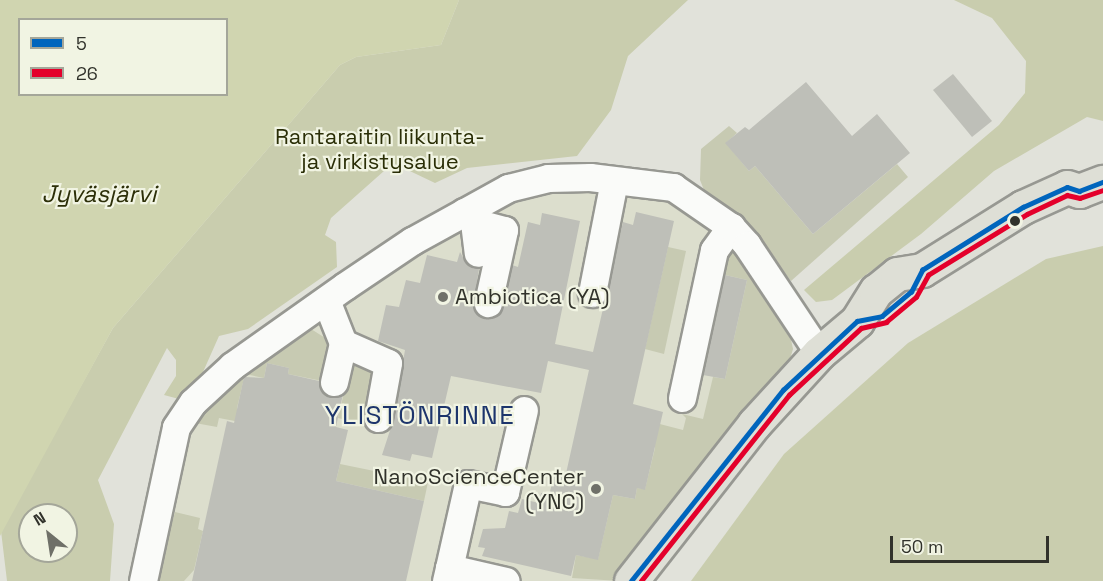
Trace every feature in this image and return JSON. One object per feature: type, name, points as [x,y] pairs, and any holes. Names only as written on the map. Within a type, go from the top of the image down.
[{"type":"main road","points":[[1067,187],[1072,175],[1103,160]]},
{"type":"main road","points":[[631,581],[754,424],[819,353],[857,321],[867,299],[897,274],[922,270],[1023,207],[1067,187],[1079,191],[1103,183]]},
{"type":"lane","points":[[143,581],[176,427],[193,402],[232,366],[326,300],[528,182],[590,177],[673,187],[731,227],[764,267],[819,353]]},
{"type":"lane","points":[[592,293],[614,181]]},
{"type":"lane","points":[[469,217],[478,253]]},
{"type":"lane","points":[[469,217],[504,230],[488,303]]},
{"type":"lane","points":[[682,398],[714,250],[731,227]]},
{"type":"lane","points":[[326,300],[343,343],[334,382]]},
{"type":"lane","points":[[343,343],[388,363],[378,418]]},
{"type":"lane","points":[[506,581],[448,574],[468,484],[505,492],[525,410]]},
{"type":"shaded area","points":[[729,126],[737,133],[726,143],[749,171],[755,166],[813,234],[897,164],[908,177],[791,281],[750,228],[704,190],[700,180],[701,149]]},
{"type":"shaded area","points":[[596,187],[669,198],[746,254],[793,349],[620,581],[156,581],[183,443],[195,423],[252,364],[377,275],[514,197],[553,188]]},
{"type":"shaded area","points":[[668,247],[686,251],[664,354],[645,349]]},
{"type":"shaded area","points":[[740,249],[789,330],[793,349],[787,369],[620,581],[572,578],[576,555],[598,559],[613,495],[635,499],[637,488],[645,489],[655,448],[652,422],[683,430],[686,418],[682,414],[703,419],[713,377],[725,379],[747,280],[721,274],[731,251]]},
{"type":"shaded area","points":[[311,329],[330,341],[327,382],[288,374],[289,368],[267,363],[264,378],[245,374],[237,408],[240,422],[219,418],[217,427],[195,423],[252,364],[298,332]]},
{"type":"shaded area","points":[[352,359],[379,370],[367,425],[338,418]]},
{"type":"shaded area","points":[[340,464],[428,482],[424,501],[336,481]]},
{"type":"shaded area","points":[[175,512],[200,518],[198,529],[203,531],[194,570],[184,581],[156,581]]},
{"type":"green space","name":"Rantaraitin liikunta- ja virkistysalue","points":[[459,0],[688,0],[628,56],[611,110],[577,156],[467,168],[435,183],[393,163],[331,218],[325,235],[336,242],[337,267],[248,329],[219,336],[199,381],[179,399],[164,395],[176,376],[176,360],[167,348],[98,480],[114,524],[110,581],[7,581],[1,531],[113,328],[340,65],[356,57],[441,45]]},
{"type":"green space","points":[[954,0],[1103,0],[1103,121],[1087,117],[994,171],[921,234],[832,300],[816,302],[804,290],[999,125],[1025,93],[1026,61],[992,18]]},
{"type":"green space","points":[[1103,246],[1103,581],[691,581],[784,454],[908,343],[1046,259]]},
{"type":"water","name":"Jyväsjärvi","points":[[0,0],[459,0],[441,45],[356,57],[340,65],[113,328],[0,536]]},
{"type":"building","points":[[953,74],[992,121],[972,137],[933,90]]},
{"type":"building","points":[[806,82],[852,136],[877,114],[910,153],[813,234],[755,166],[749,171],[725,143],[745,127],[749,130]]},
{"type":"building","points":[[636,212],[674,221],[633,404],[663,412],[645,490],[637,488],[635,499],[613,495],[598,560],[576,555],[571,576],[482,556],[485,548],[478,547],[483,529],[505,528],[509,511],[518,513],[522,499],[539,503],[541,493],[549,495],[554,476],[565,478],[589,370],[548,361],[541,393],[451,376],[432,458],[412,454],[410,461],[382,455],[393,421],[405,350],[378,341],[386,305],[399,307],[406,280],[420,283],[427,255],[457,262],[460,252],[466,263],[479,269],[473,308],[484,318],[493,318],[503,307],[512,265],[518,267],[528,222],[540,225],[542,213],[580,221],[555,344],[593,352],[623,222],[633,225]]},
{"type":"building","points":[[725,275],[747,280],[725,379],[703,375]]},
{"type":"building","points":[[267,363],[289,368],[288,374],[319,381],[330,397],[343,394],[336,427],[348,430],[336,481],[424,501],[406,581],[192,581],[227,421],[234,423],[244,377],[264,378]]},
{"type":"transit line","name":"5","points":[[631,581],[783,390],[857,321],[882,316],[911,292],[922,270],[1023,207],[1067,187],[1079,191],[1103,182]]},
{"type":"transit line","name":"26","points":[[641,581],[789,395],[861,328],[886,322],[916,297],[928,275],[1027,214],[1067,195],[1080,198],[1103,190]]},
{"type":"place","name":"Ambiotica (YA)","points":[[443,297]]},
{"type":"place","name":"NanoScienceCenter (YNC)","points":[[596,489]]},
{"type":"district","name":"YLISTÖNRINNE","points":[[420,416]]}]
